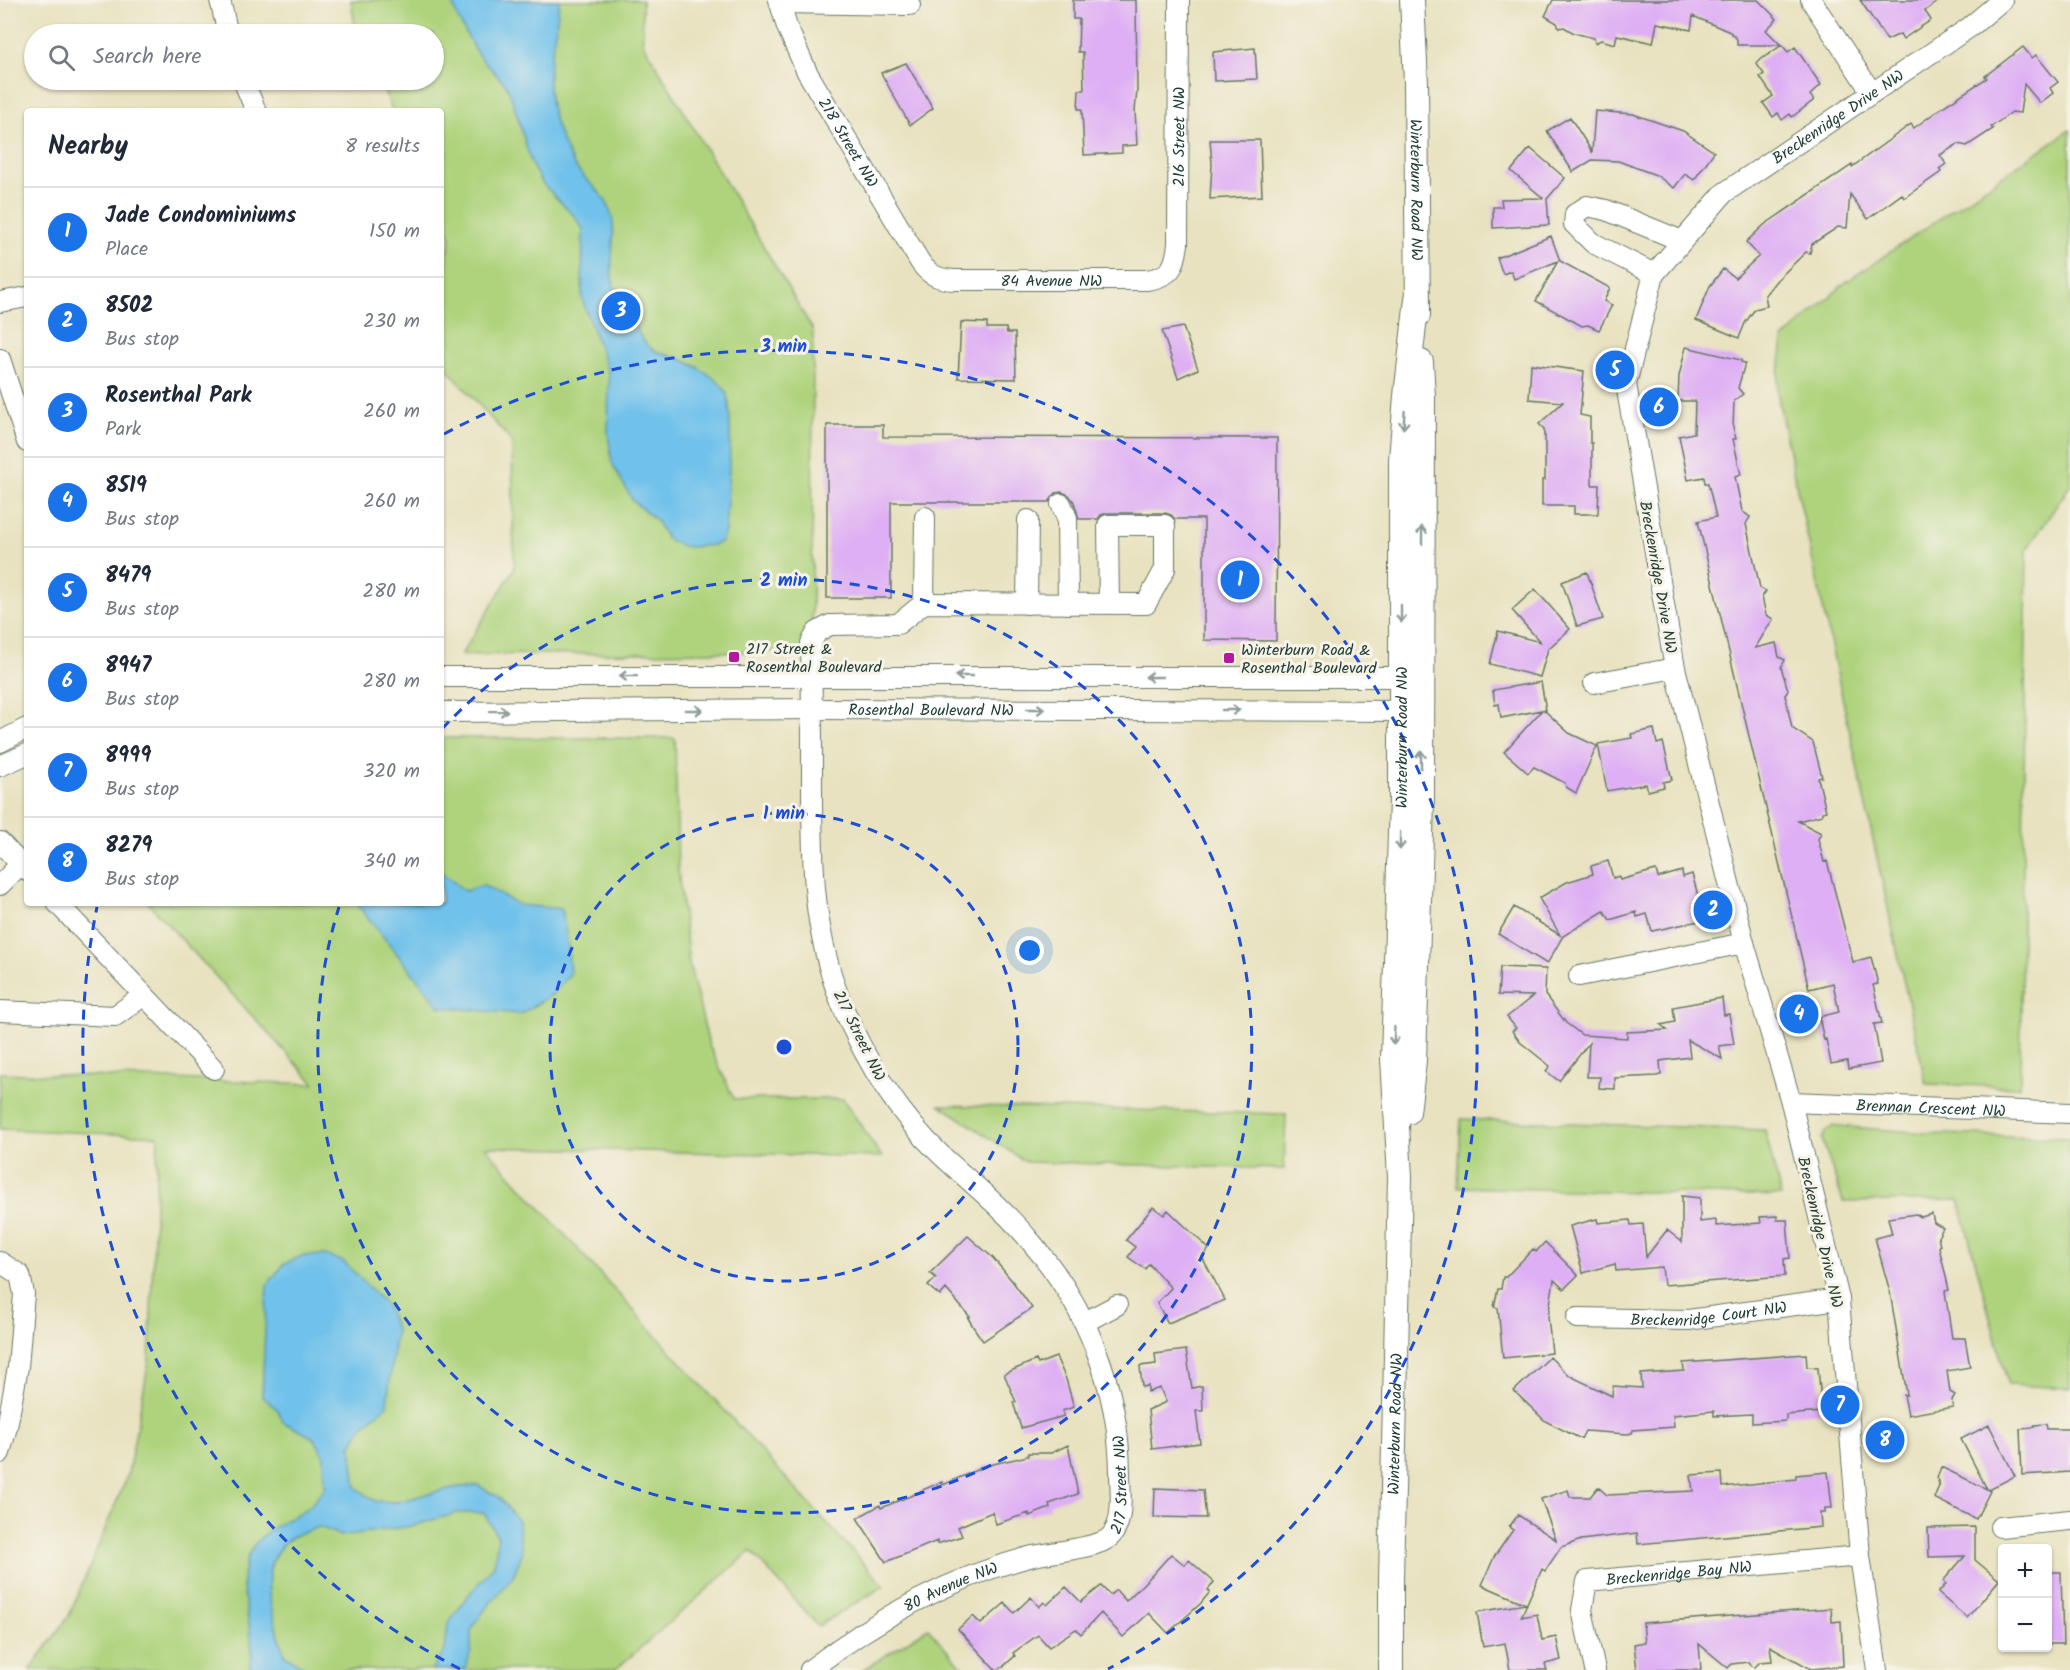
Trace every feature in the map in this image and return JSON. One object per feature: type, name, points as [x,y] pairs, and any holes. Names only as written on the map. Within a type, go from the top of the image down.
[{"type":"main road","name":"Winterburn Road NW","points":[[1391,1670],[1391,1579],[1401,1178],[1414,1041],[1421,813],[1411,711],[1423,397],[1417,299],[1416,83],[1412,0]]},
{"type":"main road","name":"Winterburn Road NW","points":[[1416,83],[1421,0]]},
{"type":"street","points":[[220,0],[226,24]]},
{"type":"street","name":"216 Street NW","points":[[1169,273],[1176,260],[1178,244],[1179,0]]},
{"type":"street","points":[[1811,0],[1872,93]]},
{"type":"street","name":"Breckenridge Drive NW","points":[[1877,1670],[1860,1556],[1839,1299],[1791,1102],[1744,943],[1675,668],[1626,384],[1654,274],[1724,193],[1970,27],[2002,0]]},
{"type":"street","points":[[779,2],[909,5]]},
{"type":"street","name":"218 Street NW","points":[[779,2],[787,27],[807,72],[920,262],[933,276]]},
{"type":"street","points":[[247,90],[255,108]]},
{"type":"street","points":[[1654,274],[1593,243],[1574,224],[1575,214],[1587,206],[1606,210],[1682,241]]},
{"type":"street","name":"84 Avenue NW","points":[[933,276],[954,280],[1147,280],[1169,273]]},
{"type":"street","points":[[0,302],[24,298]]},
{"type":"street","points":[[0,359],[24,433]]},
{"type":"street","points":[[1067,508],[1068,604]]},
{"type":"street","points":[[925,517],[924,603],[1027,604],[1109,604],[1146,604],[1165,569],[1165,525],[1108,525],[1109,604]]},
{"type":"street","points":[[1027,604],[1028,520]]},
{"type":"street","name":"217 Street NW","points":[[924,603],[898,624],[830,625],[817,632],[812,643],[812,829],[815,907],[824,951],[843,1006],[877,1076],[922,1135],[1005,1213],[1030,1240],[1049,1263],[1085,1322],[1099,1356],[1116,1430],[1120,1460],[1119,1519],[1114,1532],[1107,1540]]},
{"type":"street","name":"Breckenridge Drive NW","points":[[1594,683],[1675,668]]},
{"type":"street","name":"Rosenthal Boulevard NW","points":[[444,676],[1411,678]]},
{"type":"street","name":"Rosenthal Boulevard NW","points":[[444,712],[812,709],[1411,711]]},
{"type":"street","points":[[0,742],[24,730]]},
{"type":"street","points":[[0,766],[24,755]]},
{"type":"street","points":[[0,842],[24,868],[0,885]]},
{"type":"street","points":[[60,906],[214,1069]]},
{"type":"street","points":[[1579,976],[1744,943]]},
{"type":"street","points":[[0,1011],[115,1016],[143,996]]},
{"type":"street","name":"Brennan Crescent NW","points":[[1791,1102],[2070,1113]]},
{"type":"street","points":[[0,1262],[11,1267],[20,1275],[24,1294],[14,1393],[0,1453]]},
{"type":"street","name":"Breckenridge Court NW","points":[[1577,1318],[1688,1320],[1839,1299]]},
{"type":"street","points":[[1085,1322],[1117,1305]]},
{"type":"street","points":[[2000,1527],[2070,1521]]},
{"type":"street","name":"80 Avenue NW","points":[[810,1670],[869,1627],[949,1584],[1018,1560],[1047,1552],[1093,1545],[1107,1540]]},
{"type":"street","name":"Breckenridge Bay NW","points":[[1594,1670],[1582,1610],[1587,1581],[1860,1556]]},
{"type":"green space","points":[[351,0],[642,0],[643,43],[813,330],[812,651],[461,655],[514,569],[512,442],[444,365],[444,276],[451,237],[444,222],[444,108],[392,108],[384,90],[444,90],[444,24],[355,24]]},
{"type":"green space","points":[[2070,130],[2070,486],[2027,549],[2020,1087],[1926,1084],[1785,433],[1777,391],[1783,339],[1846,282]]},
{"type":"green space","points":[[444,738],[675,738],[678,870],[689,963],[709,1045],[734,1099],[843,1099],[882,1157],[485,1147],[884,1586],[818,1626],[751,1551],[615,1670],[30,1670],[69,1616],[128,1474],[149,1361],[158,1136],[0,1129],[0,1073],[315,1084],[151,906],[444,906]]},
{"type":"green space","points":[[940,1105],[1286,1114],[1284,1169],[1026,1162]]},
{"type":"green space","points":[[1461,1119],[1765,1130],[1781,1196],[1458,1187]]},
{"type":"green space","points":[[1834,1126],[1941,1134],[2070,1138],[2070,1388],[2008,1385],[1959,1200],[1843,1202],[1822,1139],[1825,1132]]},
{"type":"green space","points":[[928,1628],[965,1670],[863,1670]]},
{"type":"water","points":[[451,0],[559,0],[549,76],[553,115],[573,163],[608,205],[613,223],[612,277],[619,300],[650,347],[696,366],[707,373],[722,386],[728,400],[730,458],[725,531],[721,542],[692,547],[682,546],[667,539],[656,520],[633,501],[612,463],[608,432],[609,375],[582,299],[583,229],[575,217],[542,183],[532,166],[507,86],[478,55],[458,19]]},
{"type":"water","points":[[444,874],[465,891],[483,885],[519,905],[562,909],[570,974],[553,994],[521,1014],[440,1007],[358,906],[444,906]]},
{"type":"water","points":[[325,1255],[344,1262],[386,1305],[396,1329],[387,1405],[362,1427],[351,1446],[356,1487],[375,1501],[396,1502],[452,1488],[478,1485],[500,1498],[518,1521],[522,1554],[513,1576],[471,1630],[471,1652],[465,1670],[432,1670],[445,1651],[448,1624],[494,1565],[498,1537],[484,1513],[457,1513],[412,1526],[341,1536],[320,1527],[294,1536],[281,1547],[272,1561],[269,1591],[271,1608],[285,1655],[308,1670],[249,1670],[252,1656],[244,1595],[245,1564],[251,1550],[262,1536],[309,1507],[325,1488],[324,1455],[314,1438],[283,1422],[278,1410],[262,1397],[267,1285],[284,1264],[302,1256]]},
{"type":"building","points":[[1073,0],[1136,0],[1137,145],[1122,146],[1122,153],[1084,155],[1082,109],[1078,109],[1079,90],[1084,90],[1083,52],[1078,52],[1079,19],[1073,19]]},
{"type":"building","points":[[1553,0],[1758,0],[1777,19],[1766,30],[1781,45],[1737,45],[1737,39],[1730,32],[1693,16],[1691,30],[1657,23],[1653,43],[1617,35],[1615,44],[1601,40],[1595,43],[1594,38],[1574,33],[1564,27],[1559,28],[1557,23],[1545,16]]},
{"type":"building","points":[[1860,0],[1940,0],[1925,11],[1931,20],[1903,39],[1900,34],[1887,40]]},
{"type":"building","points":[[1782,45],[1788,52],[1795,47],[1821,85],[1810,95],[1814,100],[1792,117],[1790,114],[1782,120],[1778,113],[1773,117],[1763,103],[1773,96],[1760,77],[1764,74],[1756,63]]},
{"type":"building","points":[[2023,47],[2032,58],[2036,55],[2058,82],[2050,88],[2053,93],[2040,103],[2024,84],[2020,113],[2012,112],[1991,127],[1993,129],[1967,146],[1958,144],[1940,155],[1946,164],[1939,169],[1941,172],[1904,198],[1902,194],[1868,219],[1850,194],[1847,228],[1838,227],[1812,244],[1810,253],[1806,252],[1765,295],[1767,306],[1755,309],[1745,323],[1739,338],[1696,320],[1710,286],[1723,269],[1735,278],[1759,256],[1746,242],[1764,225],[1852,165],[1852,167],[1911,124],[1914,128],[1987,78],[1985,76]]},
{"type":"building","points":[[1255,48],[1257,79],[1214,81],[1213,52]]},
{"type":"building","points":[[906,63],[933,108],[910,125],[881,73]]},
{"type":"building","points":[[1595,111],[1633,114],[1683,131],[1714,152],[1694,180],[1685,174],[1674,188],[1656,175],[1618,161],[1592,160],[1573,172],[1547,131],[1570,117],[1592,152]]},
{"type":"building","points":[[1210,140],[1260,140],[1262,196],[1210,199],[1212,164]]},
{"type":"building","points":[[1530,148],[1565,178],[1547,199],[1549,225],[1493,228],[1493,207],[1502,207],[1501,199],[1543,198],[1511,171]]},
{"type":"building","points":[[1551,236],[1560,261],[1610,288],[1604,301],[1612,305],[1599,330],[1588,325],[1582,326],[1536,301],[1558,261],[1514,279],[1511,271],[1503,274],[1497,258]]},
{"type":"building","points":[[961,322],[987,323],[987,328],[1006,328],[1007,333],[1015,333],[1016,379],[958,378]]},
{"type":"building","points":[[1183,327],[1198,369],[1178,378],[1162,331]]},
{"type":"building","points":[[1686,347],[1741,360],[1745,363],[1738,388],[1743,394],[1734,401],[1733,427],[1736,439],[1733,439],[1741,475],[1735,477],[1742,511],[1750,517],[1746,524],[1760,588],[1766,591],[1762,597],[1766,615],[1773,619],[1755,648],[1776,643],[1779,657],[1785,660],[1781,667],[1788,690],[1785,695],[1792,728],[1813,742],[1822,777],[1818,778],[1826,811],[1822,812],[1822,815],[1798,821],[1821,833],[1818,839],[1824,862],[1827,861],[1853,962],[1871,957],[1878,984],[1873,985],[1882,1023],[1874,1024],[1881,1063],[1848,1069],[1847,1061],[1831,1064],[1819,1017],[1839,1012],[1833,983],[1809,989],[1698,521],[1716,517],[1708,483],[1705,483],[1704,477],[1688,480],[1679,436],[1694,433],[1695,401],[1678,401],[1679,376]]},
{"type":"building","points":[[1531,364],[1584,371],[1580,415],[1590,417],[1592,485],[1599,485],[1598,514],[1574,514],[1574,506],[1542,506],[1542,480],[1545,480],[1545,436],[1544,429],[1539,424],[1563,402],[1529,399]]},
{"type":"building","points":[[827,425],[883,425],[883,437],[1277,438],[1276,641],[1204,640],[1204,519],[1175,519],[1165,513],[1108,513],[1101,515],[1098,519],[1079,519],[1074,502],[1069,495],[1062,492],[1056,493],[1049,502],[891,502],[891,598],[827,598]]},
{"type":"building","points":[[1587,572],[1603,619],[1577,626],[1562,582]]},
{"type":"building","points":[[1535,589],[1570,629],[1548,649],[1540,677],[1490,664],[1498,631],[1540,642],[1512,610]]},
{"type":"building","points":[[1541,682],[1546,710],[1544,710],[1569,733],[1597,746],[1576,793],[1566,787],[1565,783],[1534,767],[1528,773],[1504,752],[1542,710],[1501,718],[1499,704],[1495,705],[1493,690]]},
{"type":"building","points":[[1654,729],[1657,744],[1663,742],[1672,780],[1663,782],[1664,787],[1648,791],[1646,784],[1607,791],[1598,744],[1632,738],[1631,734]]},
{"type":"building","points":[[1608,861],[1613,878],[1619,876],[1620,880],[1656,870],[1658,878],[1682,871],[1683,877],[1692,874],[1701,906],[1695,907],[1699,921],[1652,931],[1647,914],[1637,917],[1636,912],[1610,920],[1604,911],[1563,936],[1547,964],[1498,934],[1514,907],[1560,935],[1539,898],[1567,882],[1593,874],[1591,866]]},
{"type":"building","points":[[1500,967],[1546,969],[1545,995],[1566,1023],[1582,1035],[1627,1038],[1627,1032],[1667,1030],[1661,1025],[1675,1022],[1673,1007],[1722,998],[1724,1015],[1729,1014],[1734,1044],[1719,1046],[1722,1059],[1688,1040],[1690,1057],[1660,1061],[1661,1075],[1615,1078],[1615,1089],[1599,1088],[1600,1077],[1587,1077],[1589,1043],[1559,1081],[1546,1071],[1550,1066],[1520,1042],[1512,1031],[1516,1028],[1507,1017],[1533,996],[1498,995]]},
{"type":"building","points":[[1682,1196],[1700,1198],[1700,1222],[1716,1220],[1716,1226],[1761,1223],[1760,1217],[1777,1216],[1777,1220],[1787,1220],[1790,1258],[1784,1259],[1785,1276],[1664,1285],[1662,1267],[1616,1271],[1615,1264],[1583,1273],[1570,1226],[1597,1219],[1598,1223],[1630,1220],[1631,1225],[1643,1224],[1646,1257],[1667,1230],[1682,1242]]},
{"type":"building","points":[[1153,1207],[1164,1215],[1168,1210],[1209,1249],[1202,1257],[1225,1300],[1168,1323],[1157,1303],[1171,1288],[1149,1264],[1145,1269],[1128,1257],[1135,1247],[1126,1240]]},
{"type":"building","points":[[1916,1214],[1921,1217],[1932,1214],[1934,1223],[1943,1228],[1938,1237],[1949,1290],[1945,1291],[1952,1338],[1965,1338],[1970,1367],[1947,1371],[1950,1392],[1955,1395],[1952,1400],[1953,1407],[1908,1415],[1904,1395],[1907,1395],[1890,1292],[1875,1238],[1892,1234],[1888,1218]]},
{"type":"building","points":[[968,1236],[993,1258],[1032,1308],[983,1341],[968,1318],[970,1317],[946,1289],[940,1296],[928,1286],[936,1278],[930,1273]]},
{"type":"building","points":[[1545,1242],[1578,1275],[1564,1289],[1554,1280],[1548,1317],[1552,1353],[1503,1358],[1498,1308],[1494,1307],[1498,1289],[1501,1289],[1503,1277],[1506,1277],[1533,1249],[1536,1252]]},
{"type":"building","points":[[1186,1350],[1192,1388],[1202,1386],[1203,1411],[1196,1411],[1200,1443],[1152,1449],[1148,1410],[1166,1402],[1160,1388],[1148,1392],[1148,1386],[1142,1387],[1140,1366],[1156,1364],[1155,1354]]},
{"type":"building","points":[[1806,1354],[1807,1367],[1818,1368],[1822,1412],[1786,1415],[1786,1421],[1752,1423],[1752,1414],[1714,1416],[1714,1411],[1673,1415],[1674,1427],[1633,1430],[1632,1433],[1627,1434],[1585,1431],[1581,1439],[1545,1421],[1514,1391],[1550,1357],[1568,1375],[1612,1396],[1613,1386],[1642,1388],[1641,1374],[1684,1371],[1683,1363]]},
{"type":"building","points":[[1056,1357],[1066,1379],[1074,1407],[1062,1411],[1064,1416],[1021,1428],[1013,1402],[1016,1402],[1004,1374],[1036,1360],[1038,1364]]},
{"type":"building","points":[[2046,1424],[2047,1429],[2070,1429],[2070,1472],[2022,1475],[2020,1429]]},
{"type":"building","points":[[1989,1425],[2015,1476],[1988,1490],[1990,1491],[1976,1519],[1934,1498],[1939,1486],[1937,1478],[1941,1467],[1987,1489],[1961,1439]]},
{"type":"building","points":[[1068,1445],[1078,1494],[1049,1504],[1050,1508],[1029,1516],[1029,1513],[996,1524],[992,1512],[958,1527],[962,1536],[937,1544],[937,1541],[886,1562],[857,1518],[880,1505],[881,1508],[942,1482],[943,1485],[980,1467],[1028,1456],[1028,1453],[1051,1453]]},
{"type":"building","points":[[1828,1472],[1832,1508],[1825,1508],[1825,1513],[1820,1513],[1821,1527],[1638,1544],[1637,1533],[1581,1540],[1561,1547],[1545,1571],[1542,1569],[1521,1617],[1537,1614],[1542,1640],[1556,1637],[1561,1660],[1545,1664],[1547,1670],[1510,1670],[1505,1643],[1483,1647],[1477,1612],[1526,1604],[1482,1585],[1494,1557],[1513,1530],[1509,1527],[1518,1515],[1556,1540],[1541,1499],[1568,1490],[1570,1497],[1590,1497],[1598,1487],[1607,1495],[1693,1491],[1691,1475],[1722,1473],[1723,1487],[1796,1479],[1796,1475]]},
{"type":"building","points":[[1155,1488],[1203,1490],[1206,1518],[1154,1517]]},
{"type":"building","points":[[1975,1527],[1975,1560],[1998,1579],[1967,1618],[1938,1593],[1946,1584],[1943,1581],[1965,1556],[1929,1557],[1928,1528]]},
{"type":"building","points":[[1171,1554],[1185,1565],[1189,1560],[1214,1582],[1208,1590],[1210,1592],[1200,1604],[1168,1633],[1149,1613],[1123,1637],[1101,1613],[1081,1634],[1076,1629],[1049,1647],[1038,1635],[1013,1653],[1015,1656],[996,1670],[958,1629],[973,1616],[981,1624],[1005,1603],[1014,1613],[1031,1597],[1039,1607],[1044,1602],[1047,1605],[1066,1587],[1081,1602],[1101,1586],[1110,1595],[1116,1590],[1126,1601]]},
{"type":"building","points":[[2052,1572],[2061,1572],[2063,1644],[2052,1644]]},
{"type":"building","points":[[1831,1608],[1832,1622],[1841,1621],[1843,1666],[1811,1669],[1770,1646],[1772,1661],[1760,1662],[1754,1668],[1748,1662],[1732,1664],[1728,1668],[1699,1644],[1701,1670],[1637,1670],[1634,1644],[1645,1642],[1643,1623]]},
{"type":"place","name":"Rosenthal Park","points":[[621,311]]},
{"type":"place","name":"8479","points":[[1615,370]]},
{"type":"place","name":"8947","points":[[1659,407]]},
{"type":"place","name":"Jade Condominiums","points":[[1240,580]]},
{"type":"place","name":"217 Street & Rosenthal Boulevard","points":[[734,657]]},
{"type":"place","name":"Winterburn Road & Rosenthal Boulevard","points":[[1229,658]]},
{"type":"place","name":"8502","points":[[1713,910]]},
{"type":"place","name":"8519","points":[[1799,1014]]},
{"type":"place","name":"8999","points":[[1840,1405]]},
{"type":"place","name":"8279","points":[[1885,1440]]}]
